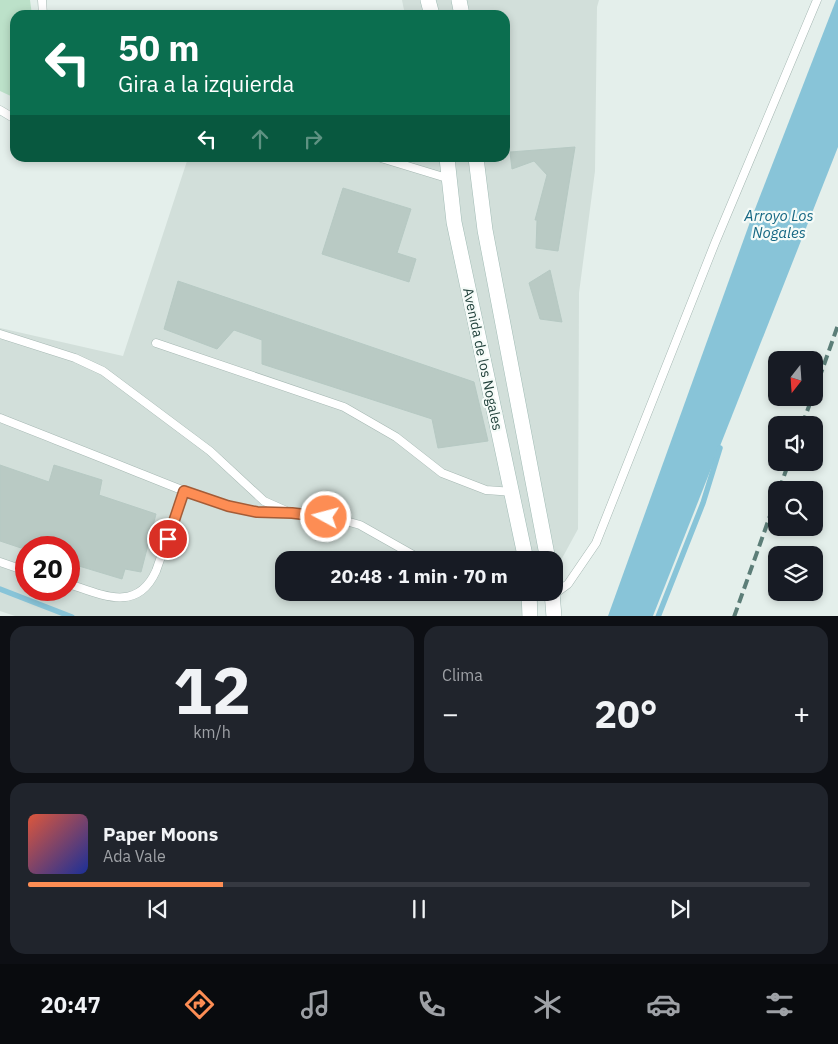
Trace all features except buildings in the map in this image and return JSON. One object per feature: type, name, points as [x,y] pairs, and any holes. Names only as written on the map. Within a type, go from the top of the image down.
[{"type":"main road","name":"Avenida de los Nogales","points":[[448,162],[454,222],[524,551]]},
{"type":"main road","name":"Avenida de los Nogales","points":[[476,162],[485,230],[546,551]]},
{"type":"main road","points":[[527,601],[530,616]]},
{"type":"main road","points":[[553,601],[554,616]]},
{"type":"lane","points":[[563,587],[568,584],[596,543],[715,243],[817,0]]},
{"type":"lane","points":[[395,162],[450,178]]},
{"type":"lane","points":[[0,334],[75,358],[103,370],[210,451],[264,501],[292,513]]},
{"type":"lane","points":[[156,343],[344,407],[388,432],[442,473],[466,484],[486,490],[512,492]]},
{"type":"lane","points":[[0,418],[184,491],[246,510],[268,514],[292,513],[339,519],[360,525],[406,551]]},
{"type":"lane","points":[[80,588],[111,598],[127,597],[141,592],[151,583],[184,491]]},
{"type":"lane","points":[[0,562],[15,567]]},
{"type":"shaded area","points":[[402,0],[599,0],[597,7],[595,171],[579,293],[578,529],[563,556],[563,551],[275,551],[275,601],[538,601],[529,616],[15,616],[0,611],[0,328],[123,356],[187,162],[510,162],[510,10],[404,10]]},
{"type":"green space","points":[[0,0],[30,0],[31,10],[10,10],[10,96],[0,91]]},
{"type":"water","name":"Arroyo Los Nogales","points":[[836,0],[838,0],[838,147],[653,616],[608,616],[750,222]]},
{"type":"waterway","name":"Arroyo Los Nogales","points":[[658,616],[703,503],[720,448]]},
{"type":"waterway","points":[[0,589],[69,616]]},
{"type":"railway","points":[[823,368],[838,325]]},
{"type":"railway","points":[[805,416],[809,406]]},
{"type":"railway","points":[[782,481],[786,471]]},
{"type":"railway","points":[[734,616],[768,521]]},
{"type":"route","points":[[168,539],[184,491],[228,506],[257,512],[268,514],[292,513],[326,517]]}]
